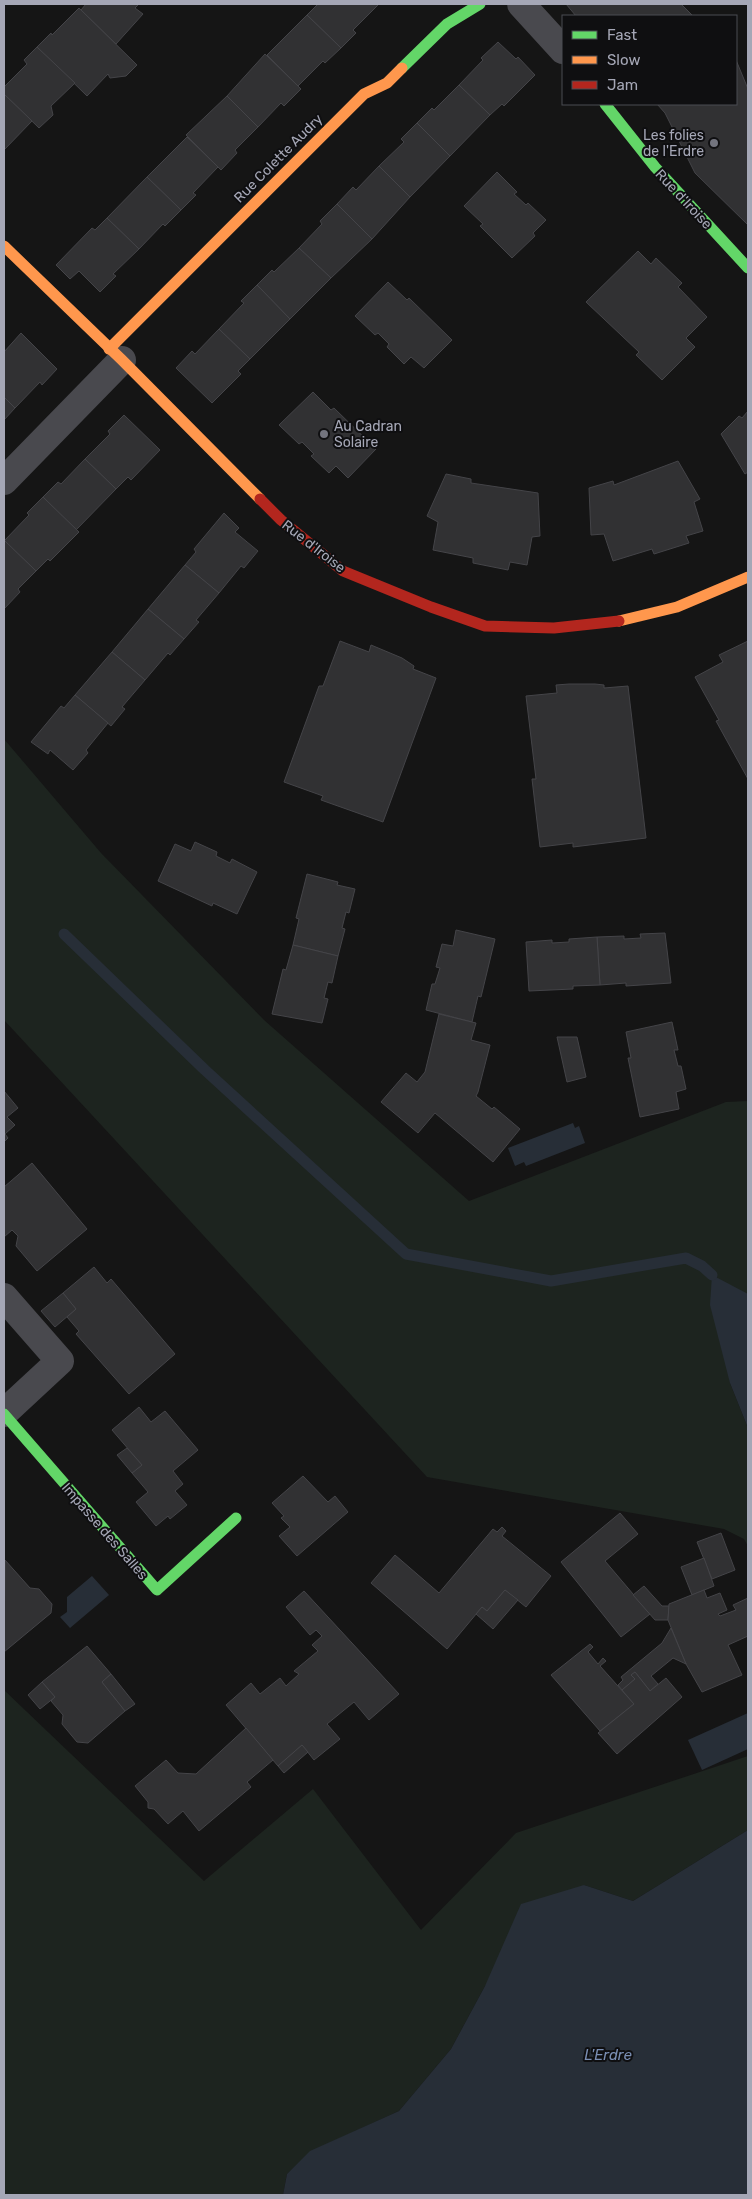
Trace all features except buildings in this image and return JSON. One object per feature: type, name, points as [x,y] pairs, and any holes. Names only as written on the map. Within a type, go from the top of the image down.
[{"type":"street","name":"Rue Colette Audry","points":[[115,355],[364,94],[387,83],[447,24],[480,4]]},
{"type":"street","points":[[521,4],[562,49]]},
{"type":"street","name":"Rue d'Iroise","points":[[606,105],[654,167],[748,268]]},
{"type":"street","name":"Rue d'Iroise","points":[[4,246],[281,520],[343,571],[431,608],[484,626],[554,628],[606,624],[677,607],[748,577]]},
{"type":"street","points":[[4,481],[115,355]]},
{"type":"street","name":"Impasse des Salles","points":[[4,1297],[60,1361],[4,1414],[157,1590],[236,1518]]},
{"type":"shaded area","points":[[4,739],[101,853],[264,1020],[469,1201],[726,1102],[748,1101],[748,1294],[743,1293],[730,1383],[748,1428],[748,1546],[744,1539],[724,1529],[427,1477],[4,1020]]},
{"type":"shaded area","points":[[4,1690],[204,1881],[313,1789],[421,1930],[516,1833],[748,1756],[748,1830],[633,1901],[584,1885],[485,1986],[451,2049],[399,2111],[310,2152],[287,2174],[283,2195],[4,2195]]},
{"type":"water","points":[[573,1123],[575,1128],[579,1126],[585,1143],[526,1166],[524,1162],[515,1166],[508,1148]]},
{"type":"water","points":[[712,1275],[748,1294],[748,1428],[730,1383],[710,1305]]},
{"type":"water","points":[[92,1576],[109,1595],[70,1628],[60,1617],[67,1612],[67,1597]]},
{"type":"water","points":[[748,1713],[748,1749],[702,1770],[688,1740]]},
{"type":"water","name":"L'Erdre","points":[[748,1830],[748,2195],[283,2195],[287,2174],[310,2151],[399,2111],[451,2049],[485,1986],[521,1904],[584,1885],[633,1901]]},
{"type":"waterway","points":[[64,934],[205,1070],[406,1254],[551,1281],[686,1258],[702,1266],[712,1275]]},
{"type":"traffic: fast","points":[[402,68],[447,24],[480,4]]},
{"type":"traffic: fast","points":[[606,105],[655,167],[748,268]]},
{"type":"traffic: fast","points":[[4,1414],[157,1590],[236,1518]]},
{"type":"traffic: slow","points":[[109,349],[364,94],[387,83],[402,68]]},
{"type":"traffic: slow","points":[[4,246],[122,360],[260,499]]},
{"type":"traffic: slow","points":[[619,621],[677,607],[748,577]]},
{"type":"traffic: jam","points":[[260,499],[281,520],[343,571],[431,607],[485,626],[554,628],[619,621]]},
{"type":"place","name":"Les folies de l'Erdre","points":[[714,143]]},
{"type":"place","name":"Au Cadran Solaire","points":[[324,434]]}]
